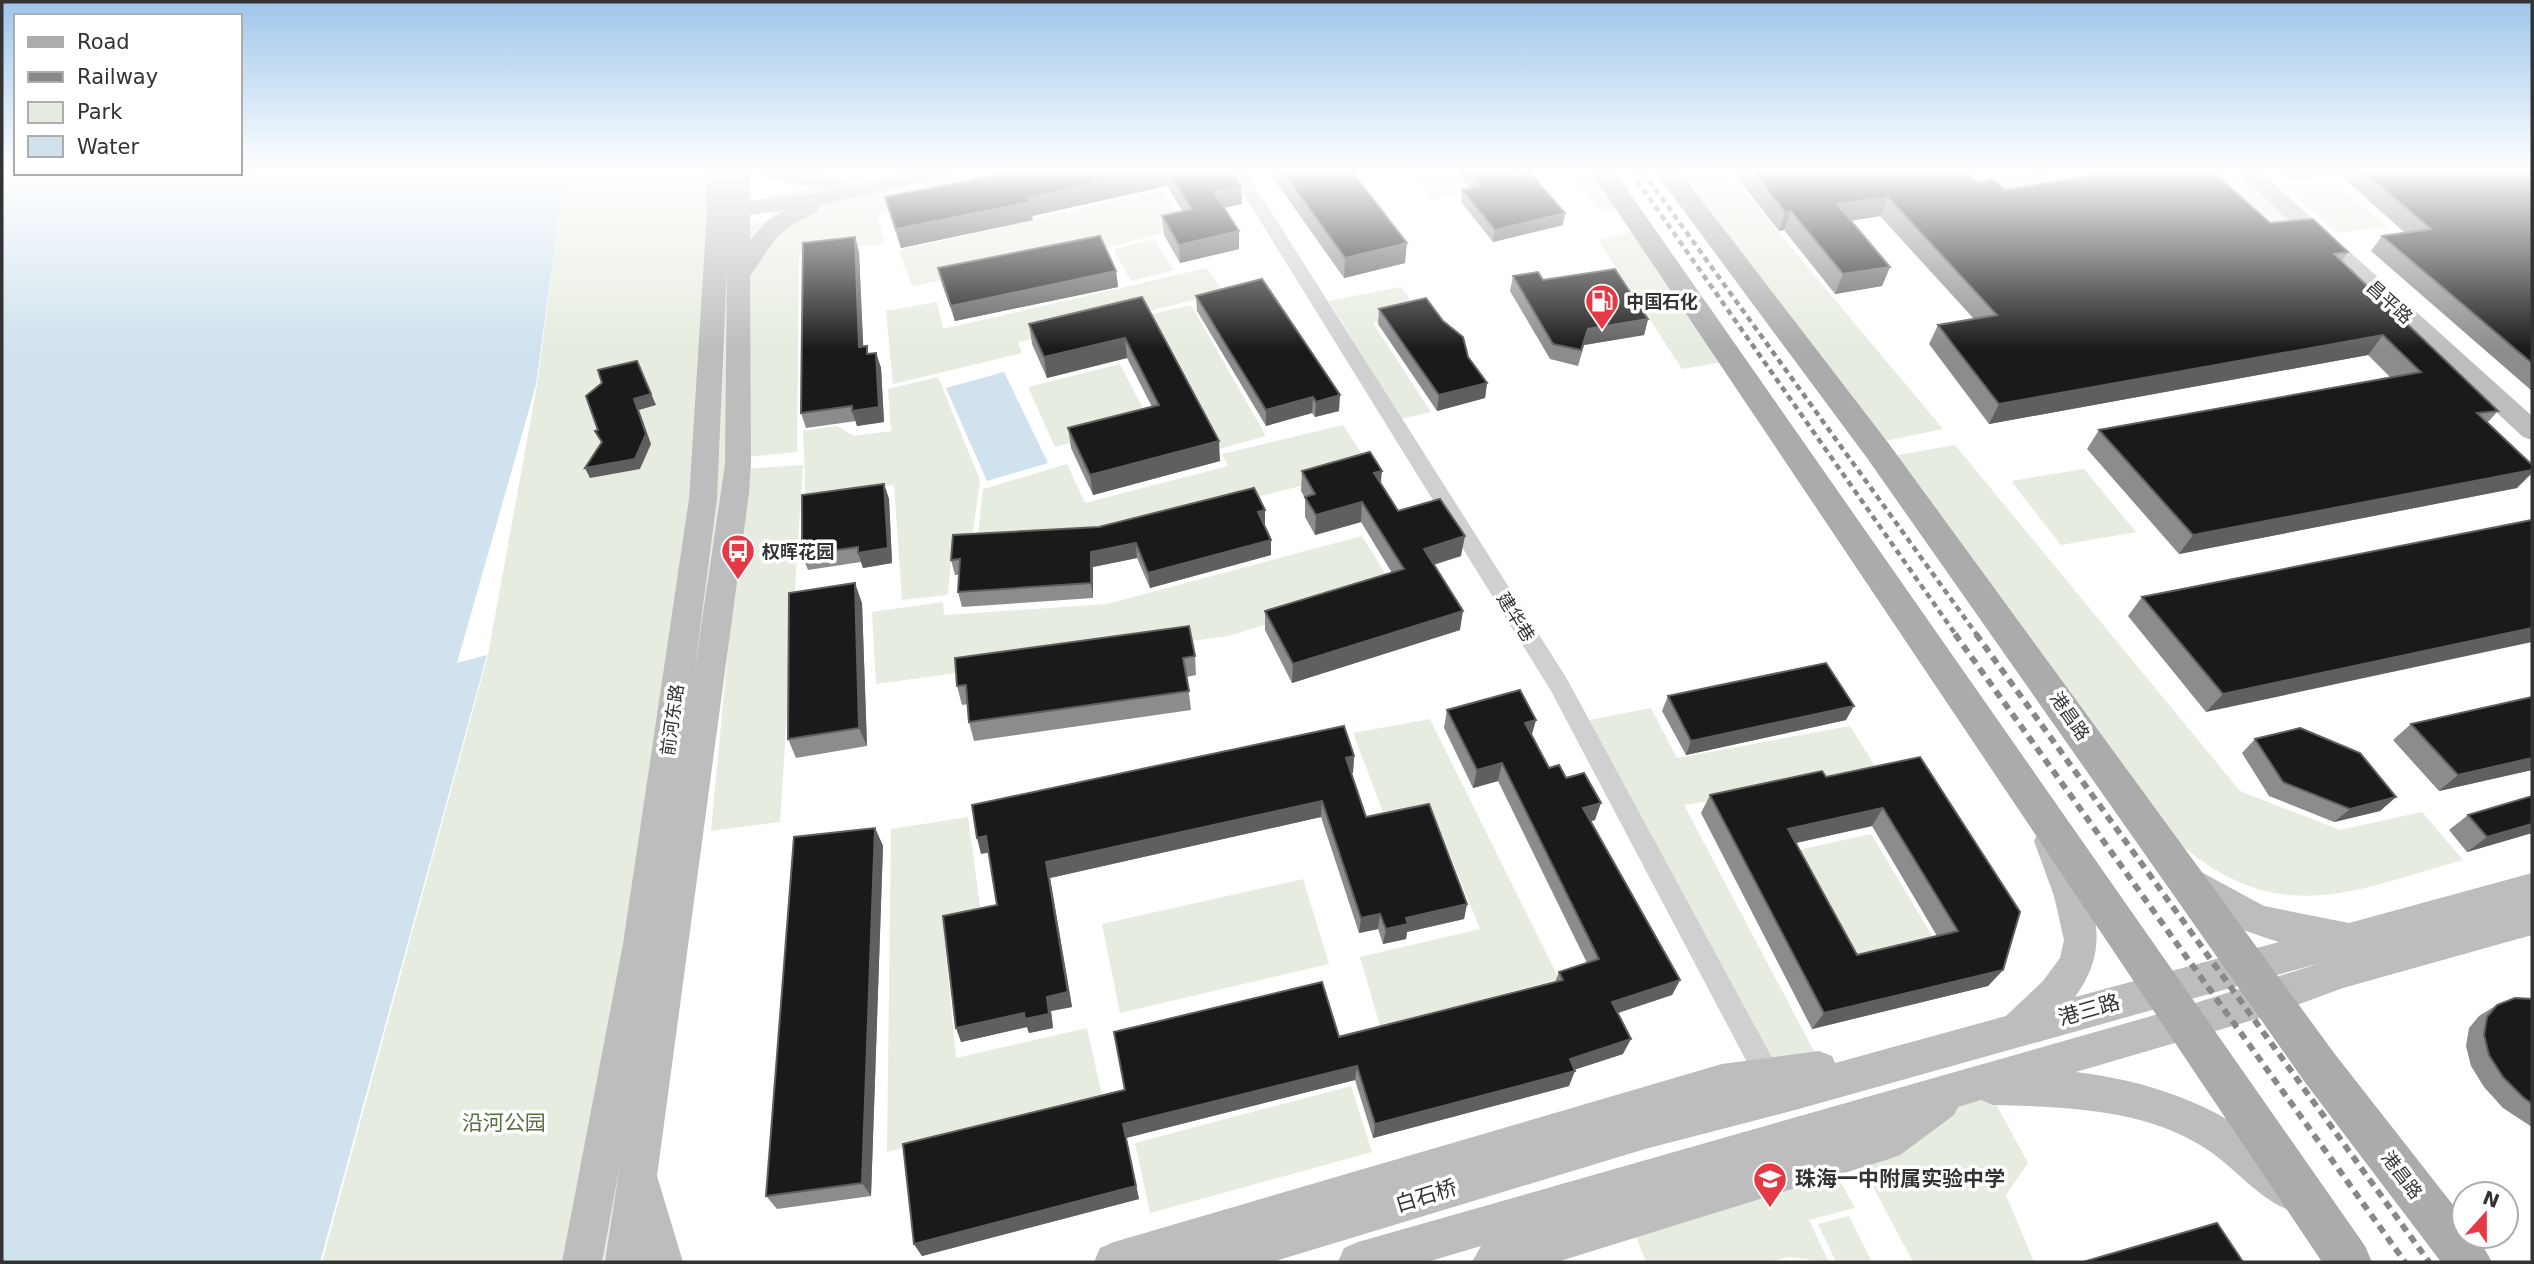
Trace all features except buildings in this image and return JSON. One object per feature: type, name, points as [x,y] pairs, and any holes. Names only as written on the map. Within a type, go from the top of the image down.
[{"type":"main road","name":"前河东路","points":[[582,1262],[641,944],[703,499],[726,231]]},
{"type":"main road","name":"前河东路","points":[[625,1262],[735,494],[738,464],[739,275],[732,231]]},
{"type":"main road","points":[[739,275],[770,231]]},
{"type":"main road","points":[[1643,231],[2183,1024],[2349,1262]]},
{"type":"main road","name":"港昌路","points":[[1712,231],[1878,451],[2259,983],[2469,1262]]},
{"type":"main road","name":"昌平路","points":[[2313,231],[2532,431]]},
{"type":"main road","points":[[2015,1031],[2050,1001],[2081,949],[2076,906],[2041,814]]},
{"type":"main road","points":[[2182,873],[2229,906],[2284,928],[2330,935],[2368,934]]},
{"type":"main road","name":"港三路","points":[[1645,1130],[1938,1053],[2160,989],[2259,983],[2368,934],[2532,888]]},
{"type":"main road","points":[[1358,1262],[2183,1024],[2259,983],[2343,971],[2532,919]]},
{"type":"main road","points":[[1114,1262],[1722,1082],[1938,1053]]},
{"type":"main road","points":[[1492,1262],[1886,1141],[1961,1087],[2076,1088],[2134,1098],[2198,1122],[2246,1155],[2315,1213]]},
{"type":"main road","name":"白石桥","points":[[1206,1262],[1645,1130]]},
{"type":"main road","points":[[639,1178],[663,1262]]},
{"type":"street","name":"建华巷","points":[[1275,231],[1559,685],[1768,1076]]},
{"type":"green space","name":"沿河公园","points":[[557,231],[734,231],[734,464],[660,1033],[620,1262],[322,1262],[488,655],[537,385]]},
{"type":"green space","points":[[745,231],[881,231],[884,244],[799,253],[797,452],[746,457]]},
{"type":"green space","points":[[986,231],[1170,231],[1110,247],[912,286],[899,250]]},
{"type":"green space","points":[[1638,231],[1728,361],[1682,369],[1598,240]]},
{"type":"green space","points":[[1725,231],[1777,231],[1943,429],[1880,442]]},
{"type":"green space","points":[[2251,231],[2308,233],[2259,238]]},
{"type":"green space","points":[[1154,239],[1174,270],[1131,281],[1113,249]]},
{"type":"green space","points":[[1207,268],[1224,293],[1018,342],[1022,353],[893,384],[886,311],[937,302],[943,329]]},
{"type":"green space","points":[[1401,287],[1420,312],[1373,323],[1431,412],[1401,419],[1329,301]]},
{"type":"green space","points":[[1191,305],[1266,436],[1219,449],[1148,315]]},
{"type":"green space","points":[[1120,364],[1150,422],[1055,447],[1028,387]]},
{"type":"green space","points":[[938,377],[980,480],[971,547],[952,548],[948,595],[902,600],[894,485],[856,490],[806,507],[803,431],[837,426],[854,436],[891,431],[888,389]]},
{"type":"green space","points":[[1343,425],[1371,468],[1096,538],[977,543],[983,489],[1067,464],[1085,503],[1228,466],[1222,454]]},
{"type":"green space","points":[[1955,445],[2240,791],[2340,830],[2422,812],[2463,860],[2347,892],[2313,896],[2280,894],[2246,885],[2211,867],[2174,839],[1892,456]]},
{"type":"green space","points":[[803,465],[780,822],[711,831],[745,469]]},
{"type":"green space","points":[[2084,469],[2136,532],[2061,545],[2011,481]]},
{"type":"green space","points":[[1362,536],[1393,586],[1228,636],[876,684],[872,612],[943,602],[944,615],[1107,604]]},
{"type":"green space","points":[[1651,708],[1677,758],[1850,726],[1880,774],[1684,805],[1817,1057],[1769,1067],[1584,721]]},
{"type":"green space","points":[[1430,719],[1559,979],[1380,1026],[1360,957],[1480,929],[1432,810],[1386,820],[1353,733]]},
{"type":"green space","points":[[968,817],[981,914],[943,923],[956,1058],[1087,1028],[1103,1100],[887,1152],[891,829]]},
{"type":"green space","points":[[1871,834],[1936,942],[1849,962],[1789,852]]},
{"type":"green space","points":[[1303,879],[1329,964],[1120,1013],[1102,924]]},
{"type":"green space","points":[[1351,1086],[1372,1152],[1150,1213],[1135,1143]]},
{"type":"green space","points":[[1964,1094],[1991,1095],[2028,1163],[2006,1195],[2034,1262],[1913,1262],[1860,1162]]},
{"type":"green space","points":[[1832,1167],[1855,1208],[1809,1220],[1829,1262],[1789,1257],[1766,1262],[1646,1262],[1634,1232]]},
{"type":"green space","points":[[1849,1216],[1872,1262],[1836,1262],[1818,1224]]},
{"type":"water","points":[[2,231],[557,231],[536,385],[457,663],[487,655],[320,1262],[2,1262]]},
{"type":"water","points":[[1004,372],[1048,463],[987,481],[946,388]]},
{"type":"railway","points":[[1672,231],[1956,635]]},
{"type":"railway","points":[[1686,231],[1977,635]]},
{"type":"railway","points":[[1955,634],[2405,1262]]},
{"type":"railway","points":[[1976,634],[2429,1262]]},
{"type":"place","name":"中国石化","points":[[1602,331]]},
{"type":"place","name":"权晖花园","points":[[738,581]]},
{"type":"place","name":"珠海一中附属实验中学","points":[[1770,1209]]}]
